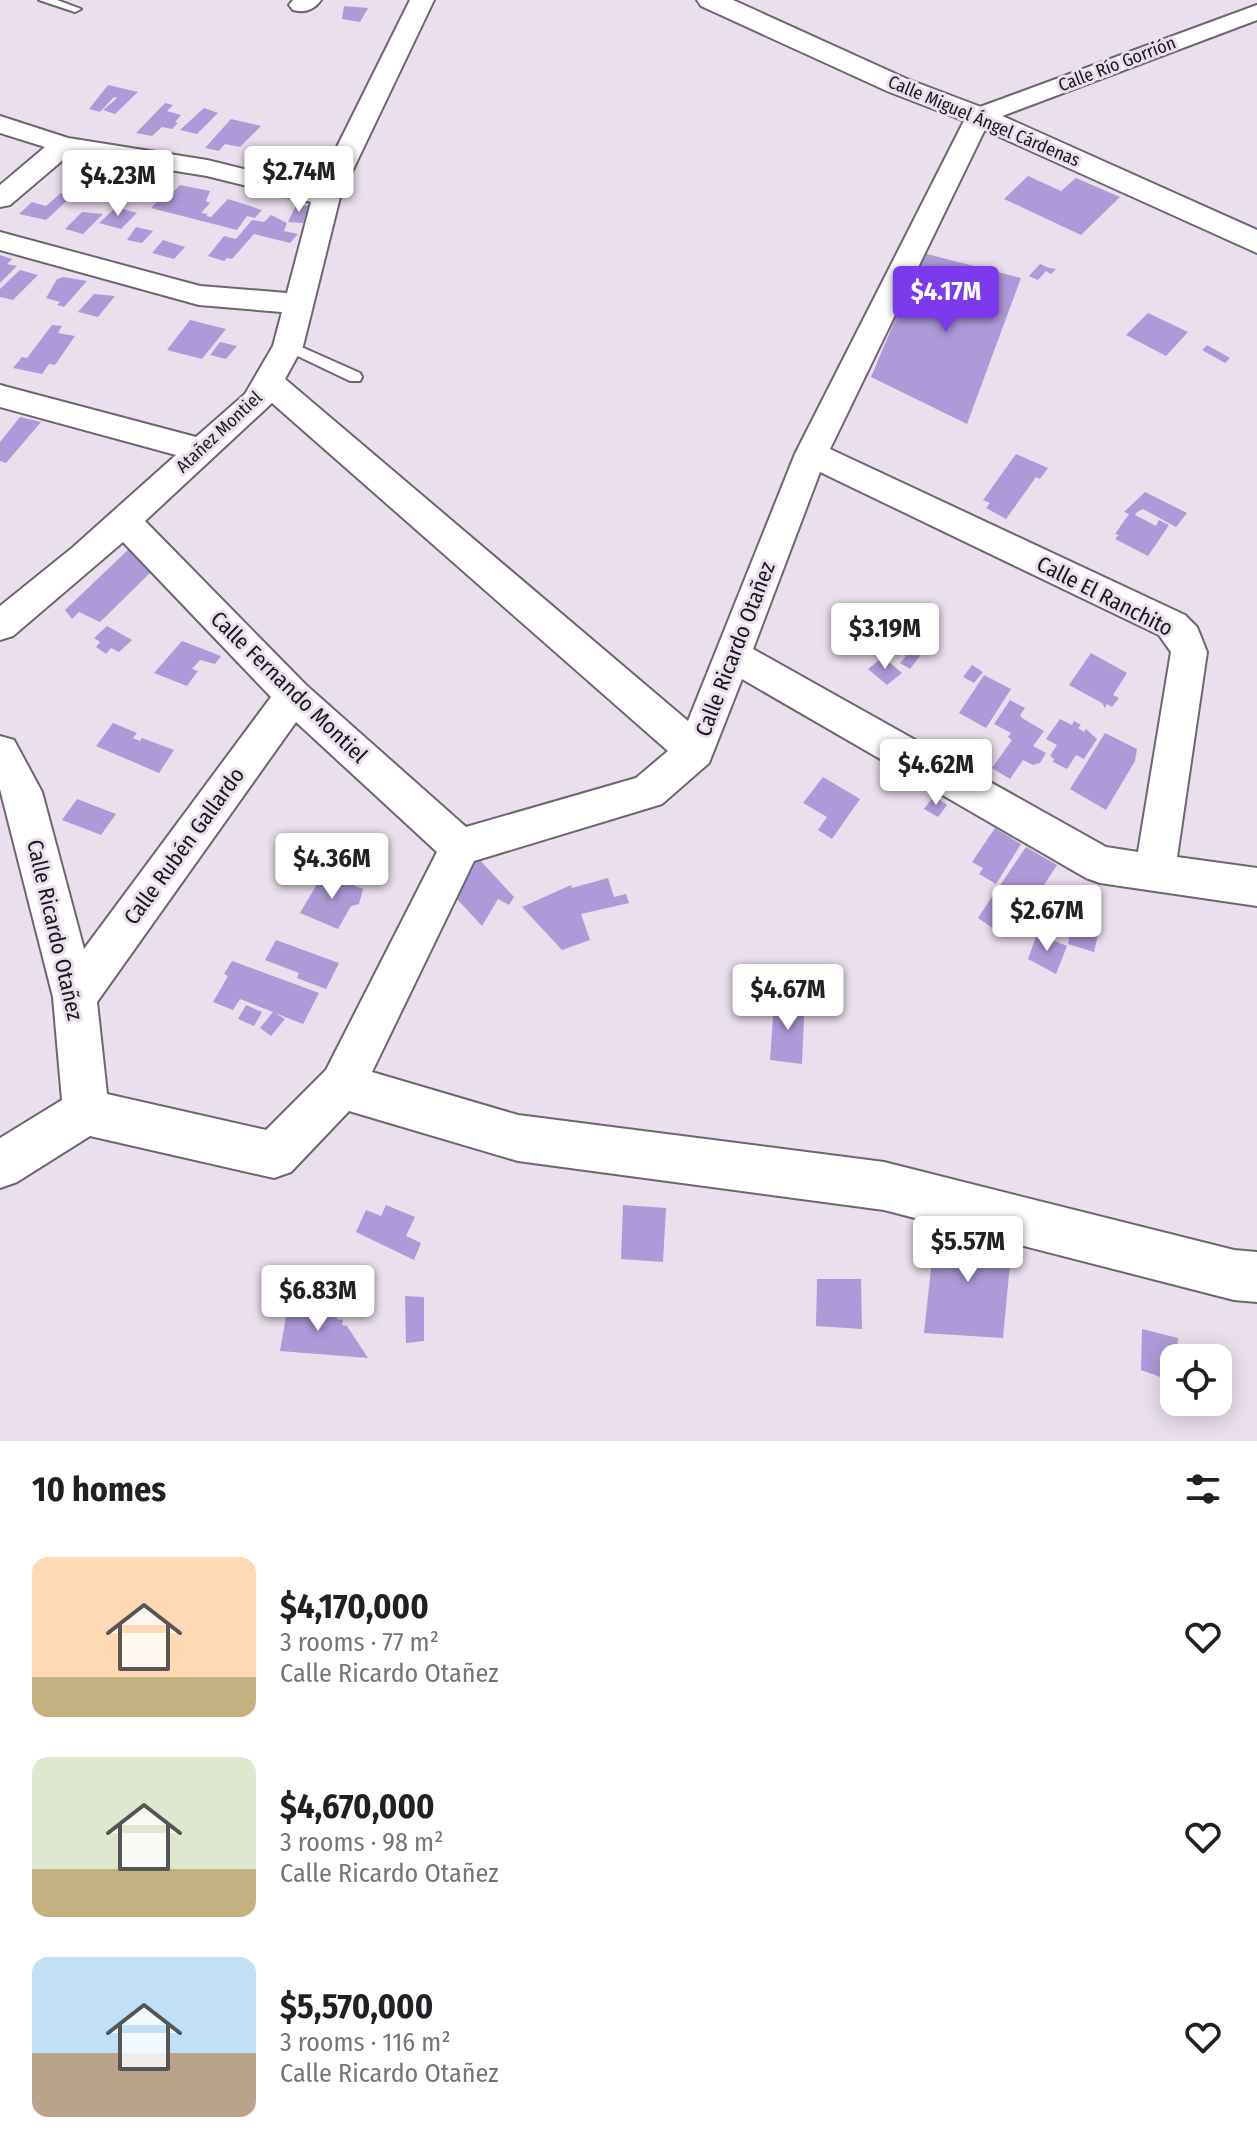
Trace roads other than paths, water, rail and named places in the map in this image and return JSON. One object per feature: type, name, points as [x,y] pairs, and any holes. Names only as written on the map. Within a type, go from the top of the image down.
[{"type":"street","name":"Atañez Montiel","points":[[0,626],[124,521],[256,402],[269,383],[288,346],[326,197],[422,0]]},
{"type":"street","name":"Calle Miguel Ángel Cárdenas","points":[[711,0],[897,85],[978,116],[1257,243]]},
{"type":"street","name":"Calle Río Gorrión","points":[[978,116],[1252,18]]},
{"type":"street","name":"Calle Ricardo Otañez","points":[[460,847],[648,792],[695,751],[811,454],[978,116]]},
{"type":"street","points":[[0,124],[64,145],[207,168],[326,197]]},
{"type":"street","points":[[0,199],[64,145]]},
{"type":"street","points":[[0,241],[199,295],[298,304]]},
{"type":"street","points":[[269,383],[695,751]]},
{"type":"street","points":[[0,396],[200,450]]},
{"type":"street","name":"Calle El Ranchito","points":[[811,454],[1172,625],[1184,637],[1189,652],[1155,870]]},
{"type":"street","name":"Calle Fernando Montiel","points":[[124,521],[293,696],[460,847]]},
{"type":"street","points":[[733,656],[1100,865],[1155,870],[1257,887]]},
{"type":"street","name":"Calle Rubén Gallardo","points":[[75,997],[293,696]]},
{"type":"street","name":"Calle Ricardo Otañez","points":[[0,752],[22,792],[75,997],[86,1112]]},
{"type":"street","points":[[0,1165],[86,1112],[274,1155],[342,1086],[460,847]]},
{"type":"street","points":[[342,1086],[518,1138],[884,1186],[1234,1275],[1257,1277]]},
{"type":"lane","points":[[45,0],[75,9]]},
{"type":"lane","points":[[288,346],[355,377]]}]
